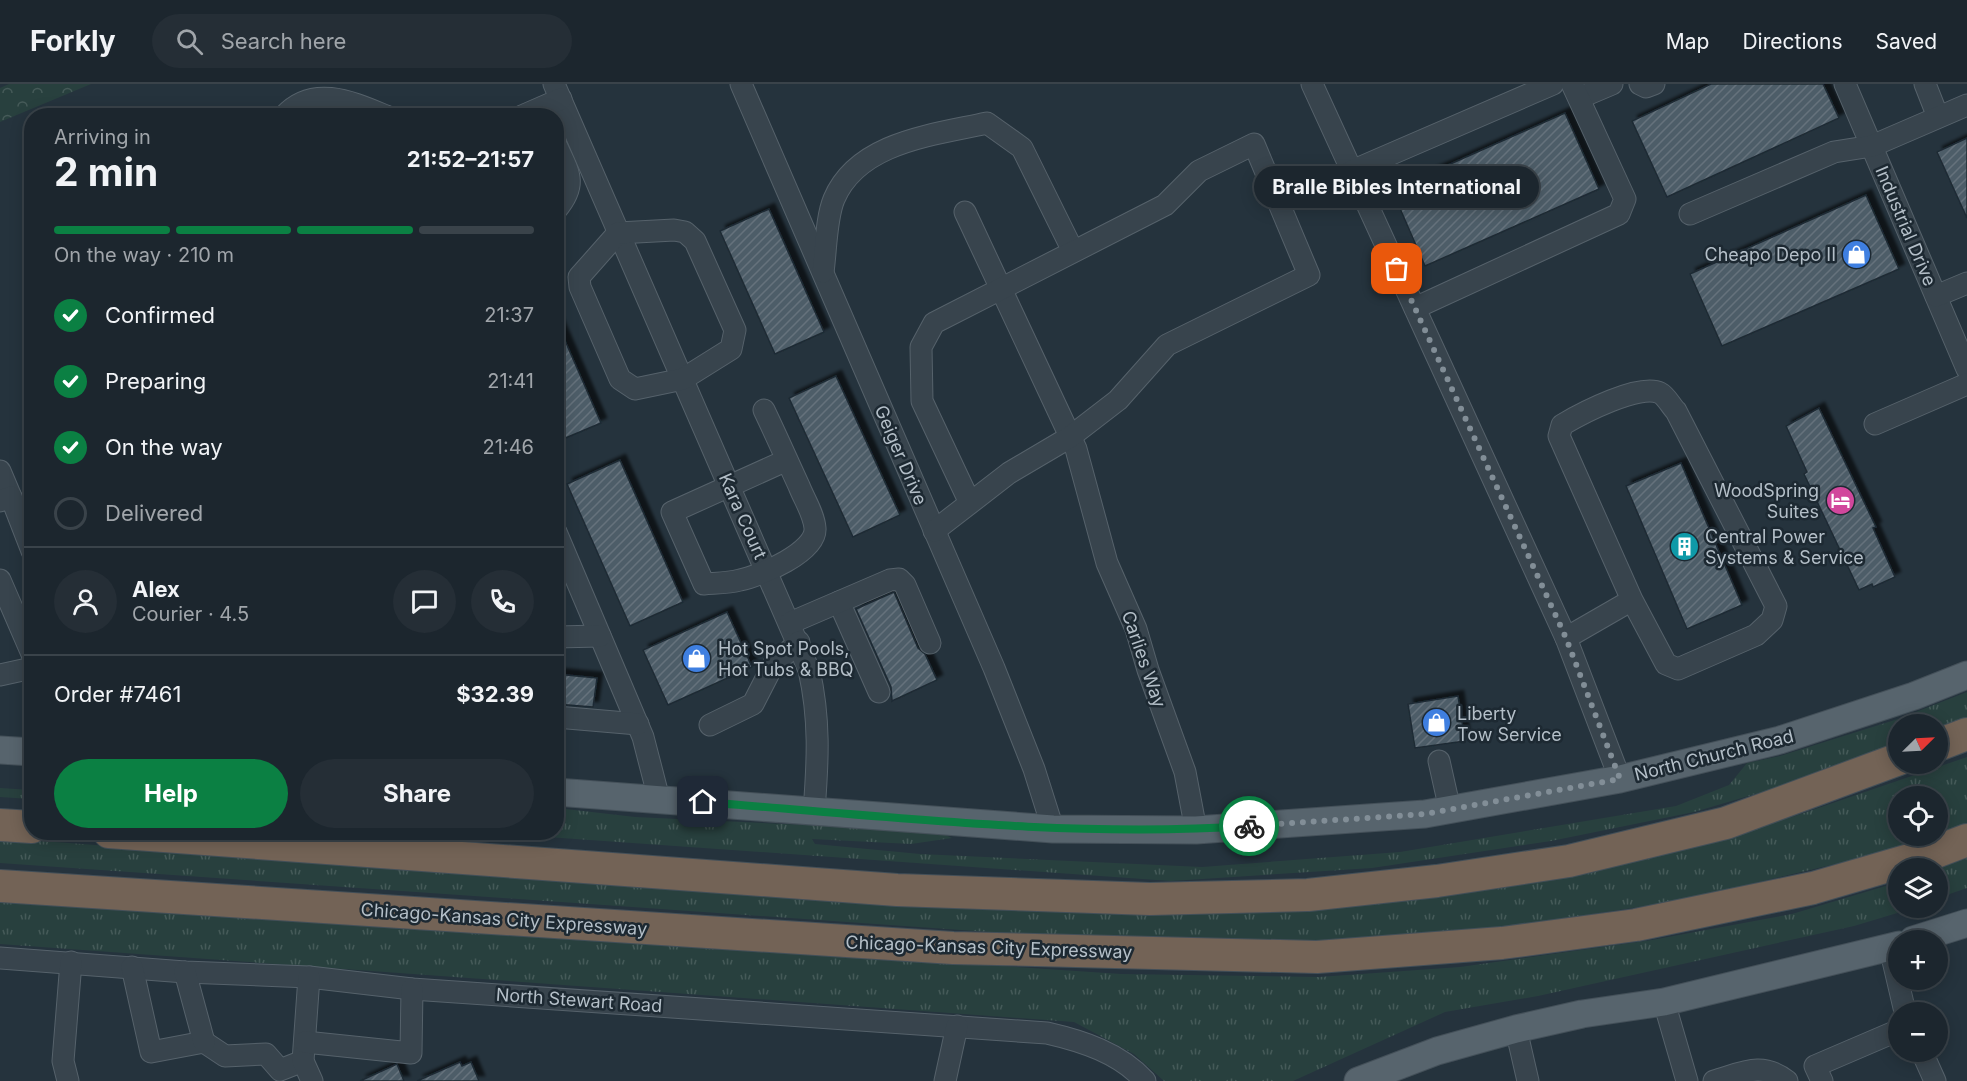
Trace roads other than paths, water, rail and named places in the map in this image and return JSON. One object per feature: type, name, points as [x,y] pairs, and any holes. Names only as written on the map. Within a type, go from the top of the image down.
[{"type":"highway","points":[[1948,741],[1967,734]]},
{"type":"highway","points":[[218,840],[897,890],[1150,899],[1308,895],[1437,881],[1569,861],[1726,823],[1888,763]]},
{"type":"highway","points":[[0,825],[24,826]]},
{"type":"highway","name":"Chicago-Kansas City Expressway","points":[[0,886],[953,948],[1317,957],[1502,944],[1636,925],[1813,888],[1967,840]]},
{"type":"main road","name":"North Church Road","points":[[564,793],[1053,829],[1196,830],[1425,814],[1620,779],[1780,740],[1914,696],[1967,675]]},
{"type":"main road","points":[[0,750],[24,752]]},
{"type":"main road","points":[[1946,930],[1967,923]]},
{"type":"main road","points":[[1358,1081],[1437,1050],[1516,1029],[1582,1014],[1664,1002],[1888,948]]},
{"type":"street","name":"Geiger Drive","points":[[741,84],[994,668],[1034,769],[1053,829]]},
{"type":"street","points":[[1312,84],[1566,638],[1620,779]]},
{"type":"street","points":[[1352,171],[1553,84]]},
{"type":"street","points":[[1415,308],[1619,214],[1625,199],[1575,91],[1612,84]]},
{"type":"street","points":[[1640,84],[1646,87],[1654,84]]},
{"type":"street","name":"Industrial Drive","points":[[1845,84],[1967,369]]},
{"type":"street","points":[[1925,84],[1938,117]]},
{"type":"street","points":[[540,108],[558,91]]},
{"type":"street","name":"Kara Court","points":[[558,91],[618,233],[795,632],[809,670],[819,734],[814,811]]},
{"type":"street","points":[[291,108],[294,104],[334,95],[366,108]]},
{"type":"street","points":[[1690,214],[1834,152],[1872,146],[1967,105]]},
{"type":"street","points":[[823,272],[833,200],[853,169],[904,141],[987,123],[1022,148],[1073,251]]},
{"type":"street","points":[[934,531],[1009,473],[1070,436],[1118,400],[1167,345],[1309,275],[1254,144],[1199,171],[1165,205],[1000,287],[934,323],[921,347],[922,401],[970,503]]},
{"type":"street","points":[[564,162],[569,172],[568,196],[564,201]]},
{"type":"street","name":"Carlies Way","points":[[965,212],[1070,436],[1107,563],[1136,628],[1148,670],[1185,772],[1196,830]]},
{"type":"street","points":[[674,230],[685,232],[695,241],[735,330],[735,339],[731,349],[683,380],[634,389],[620,379],[580,287],[579,277],[618,233],[674,230]]},
{"type":"street","points":[[1936,297],[1967,283]]},
{"type":"street","points":[[1875,424],[1967,384]]},
{"type":"street","points":[[1646,390],[1662,394],[1676,411],[1776,606],[1772,620],[1756,635],[1678,669],[1666,664],[1632,600],[1559,436],[1562,425],[1582,413],[1646,390]]},
{"type":"street","points":[[764,410],[787,460],[811,514],[815,529],[814,539],[807,547],[768,572],[739,581],[704,584],[672,512],[787,460]]},
{"type":"street","points":[[0,471],[5,499],[24,536]]},
{"type":"street","points":[[564,551],[638,724],[659,799]]},
{"type":"street","points":[[710,725],[753,704],[773,665],[795,632],[839,602],[899,579],[905,585],[930,643]]},
{"type":"street","points":[[0,580],[24,636]]},
{"type":"street","points":[[1566,638],[1632,600]]},
{"type":"street","points":[[839,602],[879,692]]},
{"type":"street","points":[[564,637],[600,636]]},
{"type":"street","points":[[0,675],[24,670]]},
{"type":"street","points":[[564,718],[638,724]]},
{"type":"street","points":[[1439,761],[1450,810]]},
{"type":"street","name":"North Stewart Road","points":[[0,958],[185,972],[309,977],[412,989],[1047,1033],[1072,1038],[1119,1060],[1145,1081]]},
{"type":"street","points":[[68,1081],[63,1061],[71,962]]},
{"type":"street","points":[[132,967],[151,1052],[204,1042]]},
{"type":"street","points":[[185,972],[204,1042],[225,1056],[266,1054],[280,1070],[304,1052],[411,1053],[412,989]]},
{"type":"street","points":[[309,977],[304,1052],[312,1081]]},
{"type":"street","points":[[1664,1002],[1687,1081]]},
{"type":"street","points":[[945,1081],[957,1026]]},
{"type":"street","points":[[1516,1029],[1528,1081]]},
{"type":"street","points":[[1822,1081],[1815,1066],[1888,1035]]},
{"type":"street","points":[[1926,1062],[1935,1081]]},
{"type":"street","points":[[1714,1081],[1754,1069],[1773,1070],[1786,1081]]},
{"type":"place","name":"Cheapo Depo II","points":[[1857,254]]},
{"type":"place","name":"Bralle Bibles International","points":[[1397,269]]},
{"type":"place","name":"WoodSpring Suites","points":[[1840,500]]},
{"type":"place","name":"Central Power Systems & Service","points":[[1684,546]]},
{"type":"place","name":"Hot Spot Pools, Hot Tubs & BBQ","points":[[697,658]]},
{"type":"place","name":"Liberty Tow Service","points":[[1436,723]]}]
